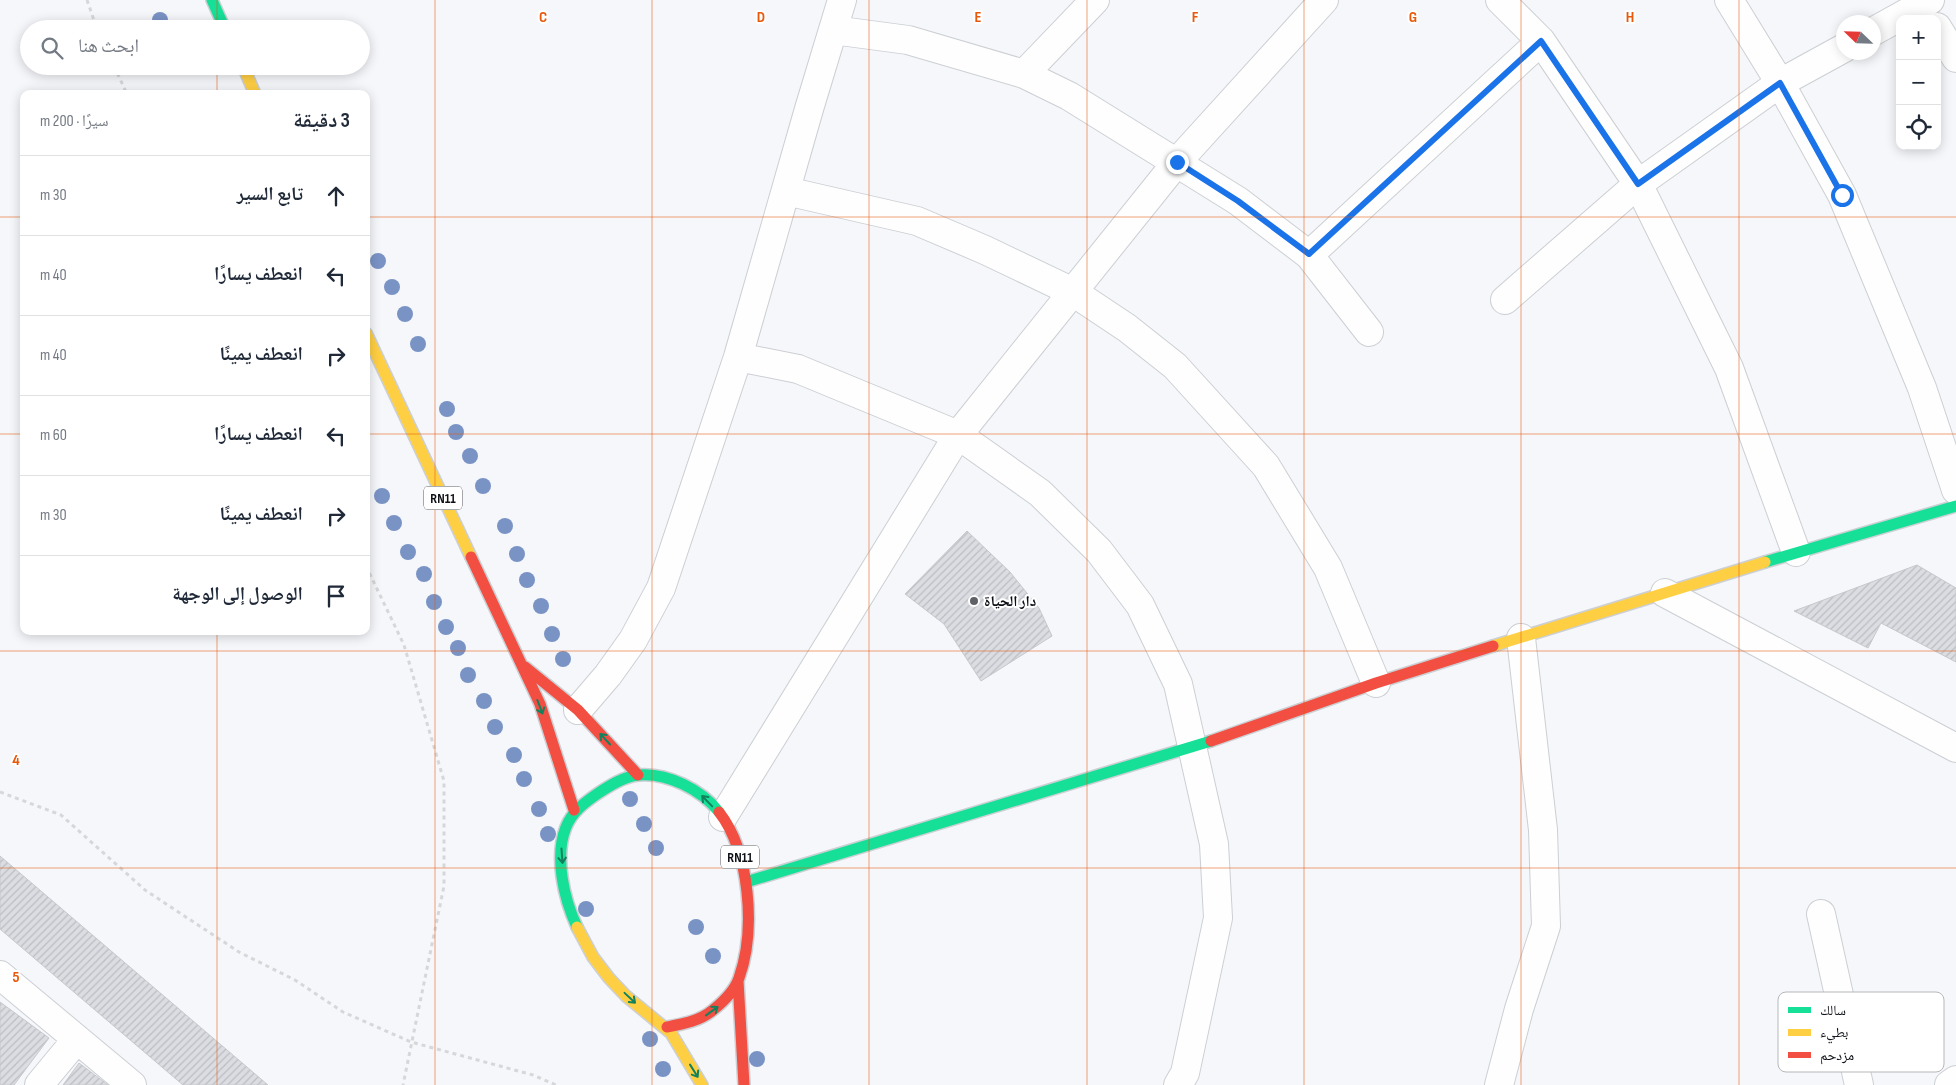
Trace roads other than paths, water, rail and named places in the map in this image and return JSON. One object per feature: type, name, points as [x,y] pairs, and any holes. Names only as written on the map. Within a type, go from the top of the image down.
[{"type":"main road","points":[[212,0],[221,20]]},
{"type":"main road","points":[[247,75],[253,90]]},
{"type":"main road","name":"RN11","points":[[370,342],[540,704],[574,810],[602,790],[638,775],[673,779],[699,792],[723,817],[738,851],[746,882],[748,918],[746,953],[738,981],[744,1085]]},
{"type":"main road","points":[[746,882],[1193,747],[1376,683],[1796,552],[1956,506]]},
{"type":"main road","name":"RN11","points":[[519,662],[578,710],[638,775]]},
{"type":"main road","points":[[574,810],[561,846],[564,886],[575,924],[603,973],[635,1004],[667,1027],[702,1085]]},
{"type":"main road","name":"RN11","points":[[667,1027],[697,1021],[718,1006],[738,981]]},
{"type":"street","points":[[578,710],[608,675],[633,640],[661,588],[738,357],[842,0]]},
{"type":"street","points":[[1024,74],[1095,0]]},
{"type":"street","points":[[723,817],[958,435],[1177,162],[1324,0]]},
{"type":"street","points":[[1500,0],[1541,41],[1638,184],[1729,368],[1796,552]]},
{"type":"street","points":[[1729,0],[1780,83],[1842,195],[1922,388],[1956,490]]},
{"type":"street","points":[[1881,28],[1929,7]]},
{"type":"street","points":[[833,30],[908,40],[1024,74],[1070,96],[1238,201],[1309,254],[1369,332]]},
{"type":"street","points":[[1941,34],[1956,58]]},
{"type":"street","points":[[1309,254],[1541,41]]},
{"type":"street","points":[[1505,300],[1638,184],[1780,83],[1836,52]]},
{"type":"street","points":[[786,191],[917,221],[1073,292],[1127,328],[1175,366],[1266,466],[1328,568],[1376,683]]},
{"type":"street","points":[[738,357],[798,369],[958,435],[1040,493],[1099,551],[1140,604],[1178,684],[1214,844],[1218,918],[1185,1073],[1178,1085]]},
{"type":"street","points":[[1665,593],[1956,748]]},
{"type":"street","points":[[1499,1085],[1518,1009],[1546,926],[1543,830],[1521,638]]},
{"type":"street","points":[[1821,914],[1838,992]]},
{"type":"street","points":[[0,975],[132,1085]]},
{"type":"street","points":[[40,1085],[76,1039]]},
{"type":"street","points":[[1855,1072],[1858,1085]]},
{"type":"street","points":[[1949,1085],[1956,1080]]},
{"type":"place","name":"دار الحياة","points":[[974,601]]}]
